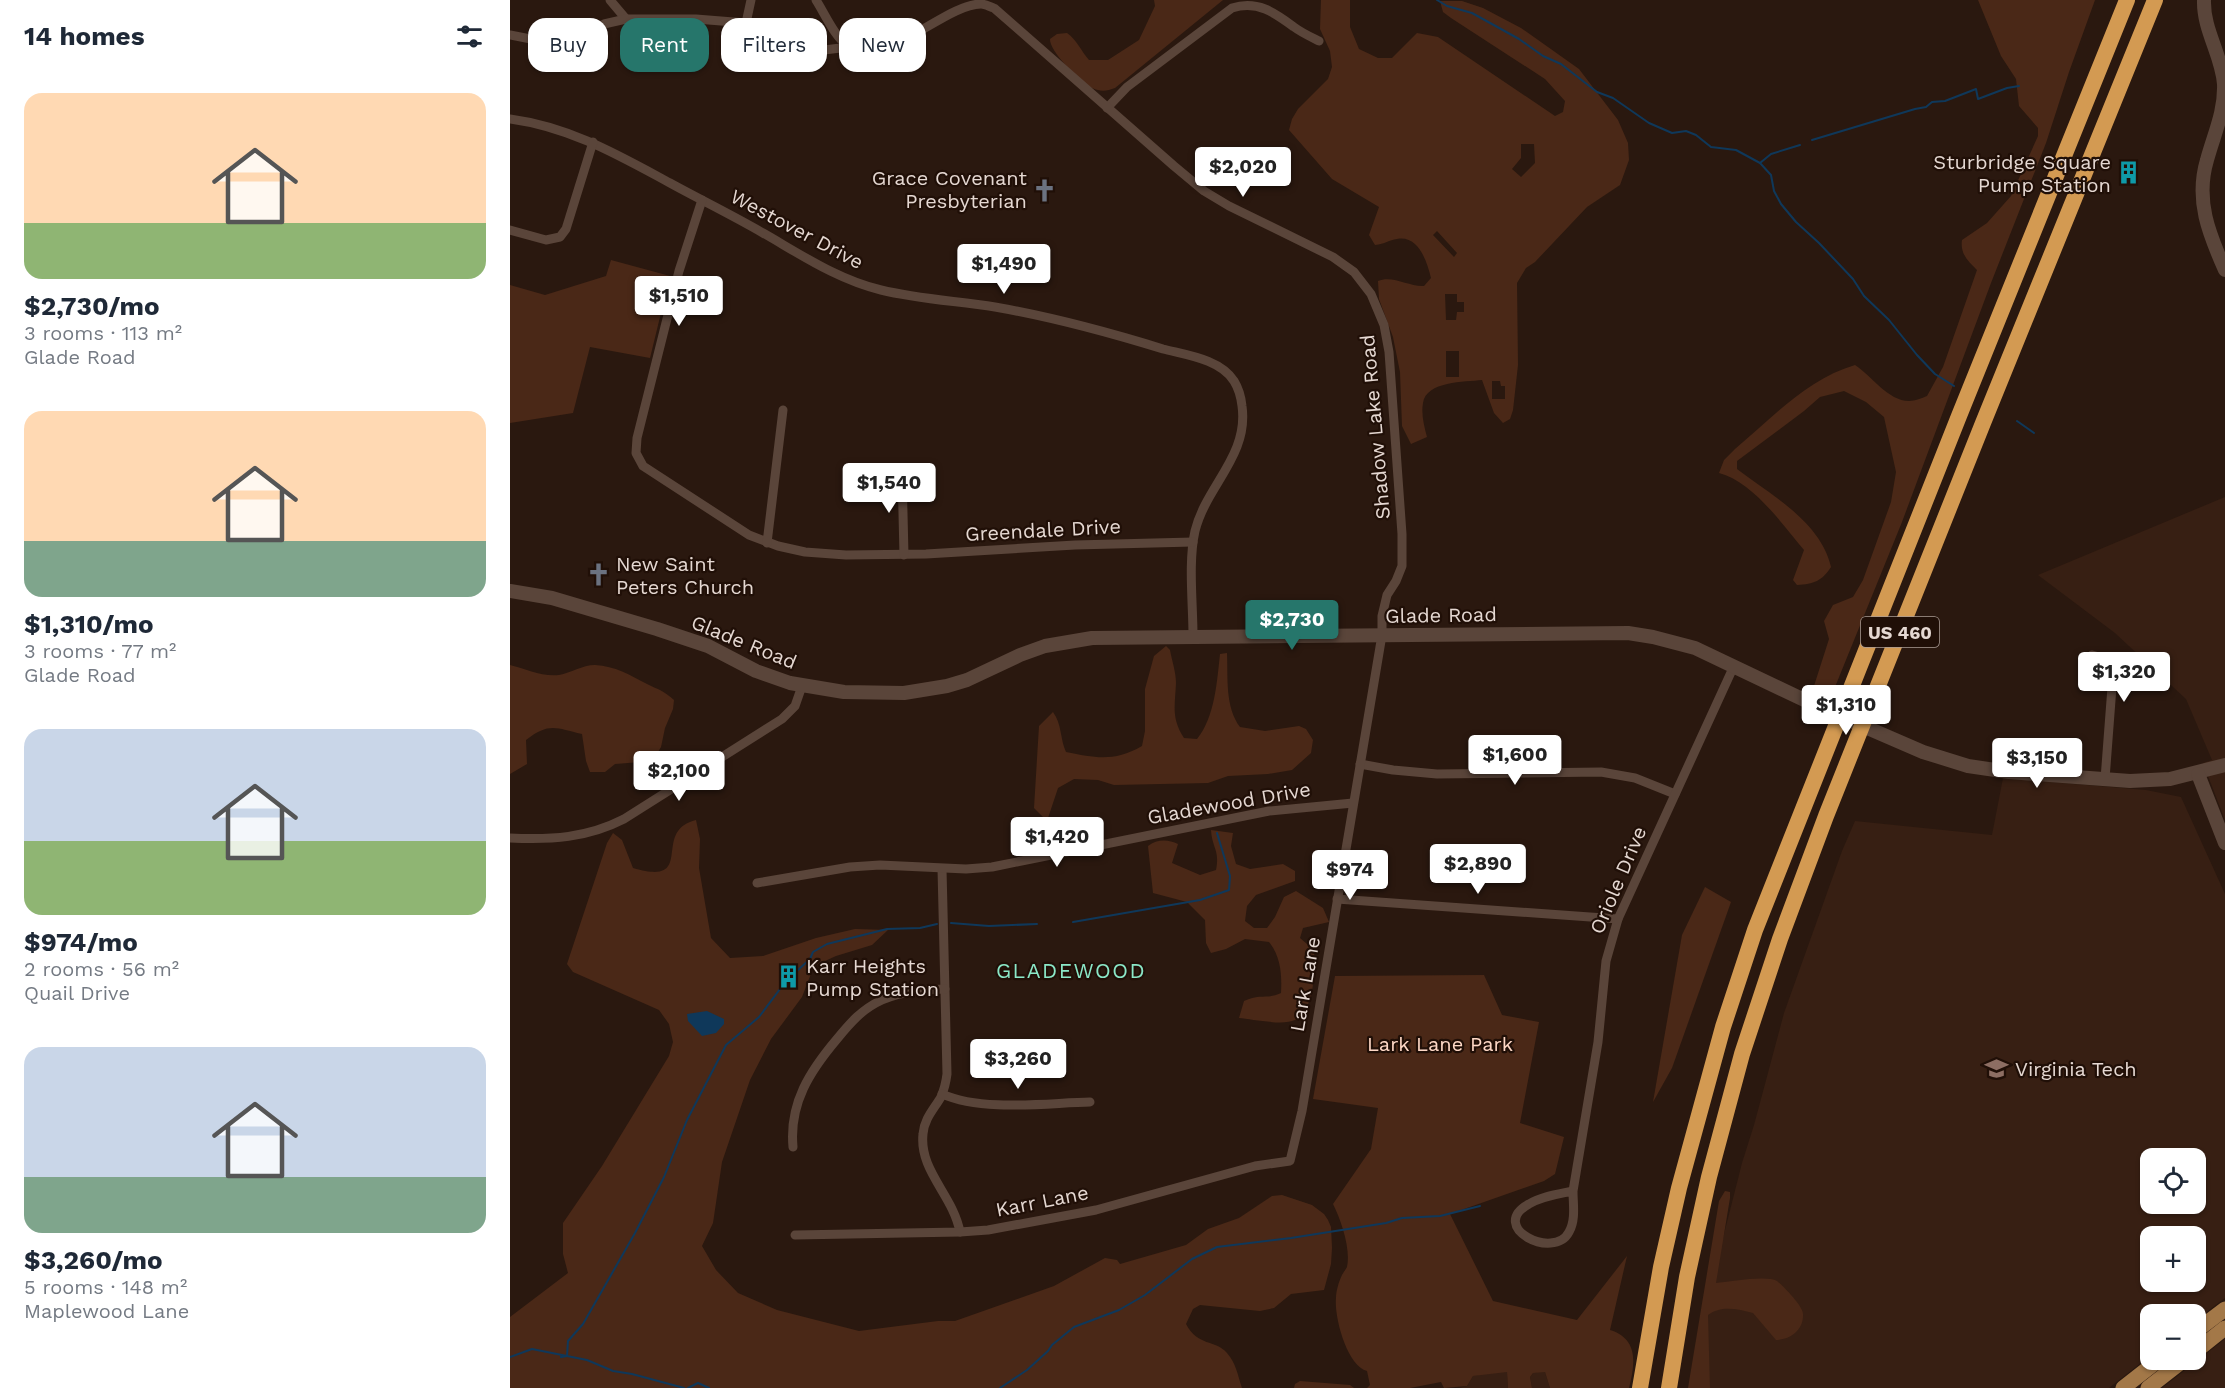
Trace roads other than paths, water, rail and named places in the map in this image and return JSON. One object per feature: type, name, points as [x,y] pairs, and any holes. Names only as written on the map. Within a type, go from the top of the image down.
[{"type":"highway","name":"US 460","points":[[1640,1388],[1659,1277],[1679,1188],[1723,1027],[1755,930],[2127,0]]},
{"type":"highway","name":"US 460","points":[[1669,1388],[1694,1245],[1720,1136],[1749,1034],[1780,939],[1826,816],[2155,0]]},
{"type":"highway","points":[[1674,1353],[1677,1388]]},
{"type":"main road","points":[[2206,1323],[2225,1309]]},
{"type":"main road","points":[[2206,1343],[2225,1328]]},
{"type":"main road","points":[[2123,1388],[2146,1370]]},
{"type":"main road","points":[[2148,1388],[2171,1370]]},
{"type":"street","points":[[610,0],[625,18]]},
{"type":"street","points":[[747,18],[751,0]]},
{"type":"street","points":[[816,0],[839,35]]},
{"type":"street","points":[[2204,0],[2205,22],[2221,67],[2224,97],[2219,123],[2204,169],[2202,192],[2206,223],[2225,270]]},
{"type":"street","name":"Shadow Lake Road","points":[[926,28],[966,7],[981,2],[996,4],[1107,108],[1204,191],[1229,206],[1333,256],[1354,272],[1371,294],[1384,325],[1389,352],[1402,534],[1402,566],[1387,595],[1382,616],[1382,635]]},
{"type":"street","points":[[1107,108],[1127,87],[1232,8],[1241,4],[1255,2],[1264,5],[1296,29],[1319,41]]},
{"type":"street","name":"Shadow Lake Road","points":[[510,35],[556,44],[568,41],[604,24],[620,20]]},
{"type":"street","name":"Westover Drive","points":[[510,119],[553,127],[593,142],[816,263],[872,288],[1056,319],[1200,359],[1220,368],[1230,376],[1239,390],[1243,415],[1242,434],[1234,457],[1199,517],[1193,542],[1193,636]]},
{"type":"street","points":[[510,230],[546,240],[560,237],[566,229],[593,142]]},
{"type":"street","name":"Greendale Drive","points":[[702,200],[679,271],[637,438],[636,454],[643,466],[731,524],[767,543],[805,552],[904,555],[1075,545],[1193,542]]},
{"type":"street","points":[[767,543],[783,410]]},
{"type":"street","points":[[902,472],[904,555]]},
{"type":"street","name":"Glade Road","points":[[510,591],[552,598],[657,629],[708,646],[756,671],[802,686],[844,692],[924,691],[967,680],[1020,656],[1064,641],[1092,638],[1628,633],[1678,643],[1707,654],[1819,708],[1930,755],[1968,766],[2009,772],[2152,780],[2198,774],[2225,765]]},
{"type":"street","name":"Lark Lane","points":[[1290,1161],[1302,1110],[1382,635]]},
{"type":"street","points":[[2092,655],[2103,658],[2113,674],[2105,779]]},
{"type":"street","name":"Oriole Drive","points":[[1573,1191],[1526,1205],[1517,1215],[1519,1232],[1526,1238],[1551,1243],[1560,1241],[1571,1229],[1573,1191],[1598,1042],[1606,961],[1618,918],[1733,668]]},
{"type":"street","points":[[510,838],[569,838],[601,830],[624,819],[782,719],[795,706],[802,686]]},
{"type":"street","points":[[1360,764],[1437,774],[1555,771],[1609,773],[1635,778],[1675,794]]},
{"type":"street","points":[[2198,774],[2225,843]]},
{"type":"street","name":"Gladewood Drive","points":[[756,883],[850,867],[880,865],[942,869],[992,867],[1269,811],[1353,803]]},
{"type":"street","points":[[942,869],[947,1074],[942,1094],[926,1120],[922,1146],[928,1168],[952,1205],[960,1232]]},
{"type":"street","points":[[1337,899],[1618,918]]},
{"type":"street","points":[[793,1147],[794,1113],[802,1088],[813,1069],[853,1019],[872,1005],[895,995],[913,991],[945,989]]},
{"type":"street","points":[[942,1094],[958,1100],[985,1105],[1090,1102]]},
{"type":"street","name":"Karr Lane","points":[[795,1235],[988,1230],[1096,1210],[1255,1166],[1290,1161]]},
{"type":"water","points":[[707,1011],[724,1019],[724,1024],[716,1033],[702,1036],[688,1021],[687,1014]]},
{"type":"waterway","points":[[1437,0],[1447,6],[1472,13],[1519,39],[1543,56],[1561,64],[1597,92],[1613,98],[1649,123],[1672,133],[1686,131],[1696,135],[1711,147],[1736,150],[1760,163],[1771,175],[1774,191],[1781,204],[1796,222],[1853,279],[1864,296],[1889,320],[1935,374],[1954,386]]},
{"type":"waterway","points":[[1812,140],[1926,107],[1932,102],[1945,101],[1976,89],[1978,99],[2019,86]]},
{"type":"waterway","points":[[1760,163],[1771,154],[1800,145]]},
{"type":"waterway","points":[[2017,421],[2034,433]]},
{"type":"waterway","points":[[1073,922],[1200,900],[1229,890],[1230,876],[1217,833]]},
{"type":"waterway","points":[[951,923],[989,926],[1037,924]]},
{"type":"waterway","points":[[561,1357],[567,1356],[568,1341],[583,1324],[635,1233],[664,1177],[687,1120],[726,1045],[759,1017],[786,981],[810,959],[813,952],[827,944],[887,929],[920,928],[937,924]]},
{"type":"waterway","points":[[1000,1388],[1027,1370],[1074,1327],[1119,1310],[1145,1295],[1192,1259],[1217,1247],[1291,1238],[1386,1223],[1402,1218],[1440,1216],[1480,1206]]},
{"type":"waterway","points":[[510,1357],[532,1349],[587,1360],[613,1371],[684,1388]]},
{"type":"waterway","points":[[688,1388],[698,1383],[709,1388]]},
{"type":"place","name":"Sturbridge Square Pump Station","points":[[2129,173]]},
{"type":"place","name":"Grace Covenant Presbyterian","points":[[1045,190]]},
{"type":"place","name":"New Saint Peters Church","points":[[598,575]]},
{"type":"place","name":"Karr Heights Pump Station","points":[[788,977]]},
{"type":"place","name":"Virginia Tech","points":[[1997,1069]]},
{"type":"district","name":"GLADEWOOD","points":[[1071,970]]},
{"type":"park label","name":"Lark Lane Park","points":[[1440,1044]]}]
